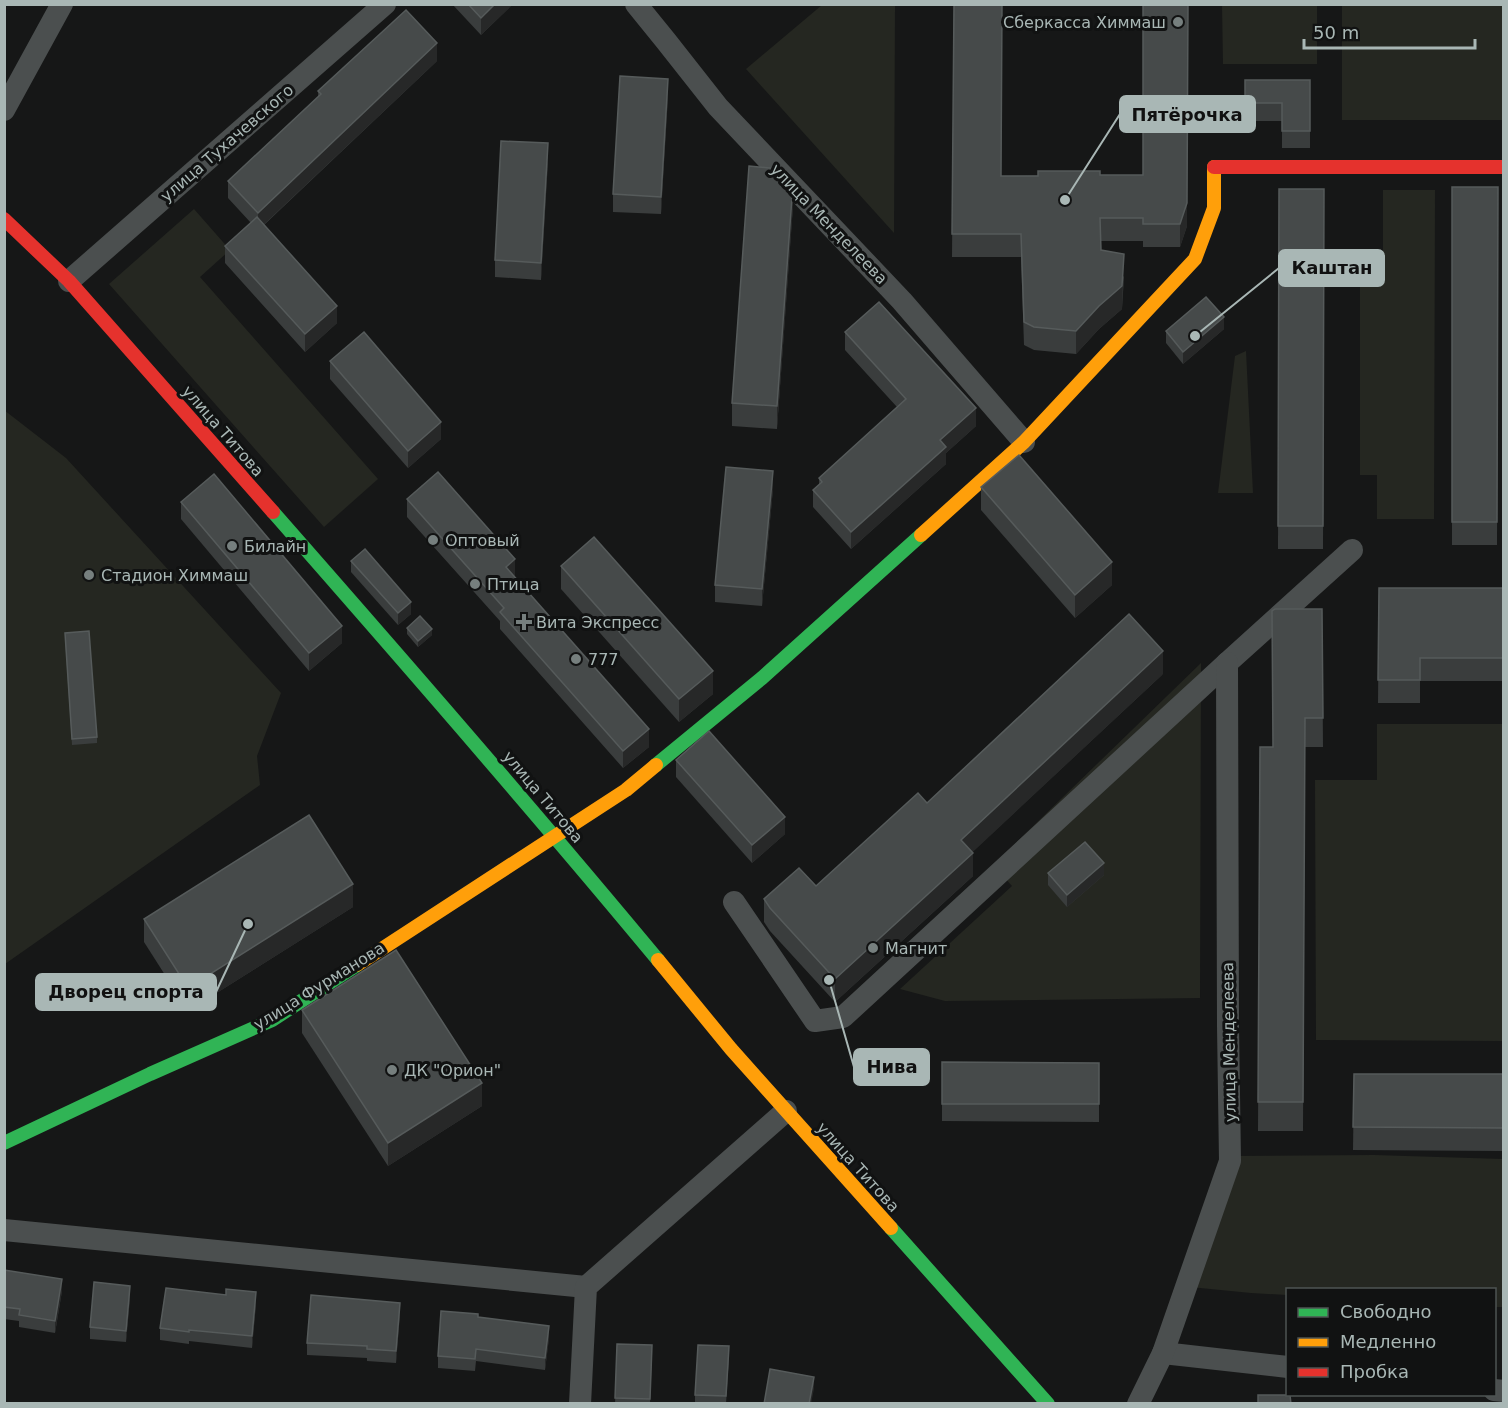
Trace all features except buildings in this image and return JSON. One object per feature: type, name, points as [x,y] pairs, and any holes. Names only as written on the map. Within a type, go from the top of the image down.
[{"type":"street","points":[[4,110],[62,4]]},
{"type":"street","name":"улица Тухачевского","points":[[69,281],[385,4]]},
{"type":"street","name":"улица Менделеева","points":[[636,4],[718,107],[902,301],[1024,442]]},
{"type":"street","name":"улица Фурманова","points":[[4,1143],[150,1074],[272,1020],[627,790],[762,678],[1024,442],[1195,259],[1214,208],[1214,167],[1503,167]]},
{"type":"street","name":"улица Титова","points":[[4,219],[69,281],[407,664],[555,836],[730,1049],[1048,1404]]},
{"type":"street","points":[[734,902],[815,1021],[843,1017],[1352,550]]},
{"type":"street","name":"улица Менделеева","points":[[1138,1404],[1163,1353],[1230,1161],[1227,663]]},
{"type":"street","points":[[580,1404],[586,1287],[786,1111]]},
{"type":"street","points":[[4,1230],[586,1287]]},
{"type":"street","points":[[1163,1353],[1286,1367]]},
{"type":"shaded area","points":[[822,5],[895,5],[894,233],[746,69]]},
{"type":"shaded area","points":[[1222,5],[1317,5],[1317,64],[1223,64]]},
{"type":"shaded area","points":[[1342,5],[1503,5],[1503,120],[1342,120]]},
{"type":"shaded area","points":[[1383,190],[1435,190],[1434,519],[1377,519],[1377,475],[1360,475],[1360,284],[1383,283]]},
{"type":"shaded area","points":[[194,209],[230,250],[200,277],[378,479],[324,527],[109,284]]},
{"type":"shaded area","points":[[1246,351],[1253,493],[1218,493],[1235,356]]},
{"type":"shaded area","name":"Стадион Химмаш","points":[[4,410],[66,458],[281,693],[257,756],[260,785],[5,964]]},
{"type":"shaded area","points":[[1201,663],[1200,998],[945,1001],[900,989],[1012,886],[993,865]]},
{"type":"shaded area","points":[[1377,724],[1503,724],[1503,1041],[1316,1040],[1315,780],[1377,780]]},
{"type":"shaded area","points":[[1374,1155],[1503,1159],[1503,1307],[1496,1307],[1496,1288],[1286,1288],[1286,1295],[1180,1286],[1230,1156]]},
{"type":"traffic: fast","points":[[273,512],[467,734],[658,960]]},
{"type":"traffic: fast","points":[[656,765],[762,678],[921,535]]},
{"type":"traffic: fast","points":[[4,1143],[150,1074],[272,1020],[357,965]]},
{"type":"traffic: fast","points":[[891,1228],[1048,1404]]},
{"type":"traffic: slow","points":[[921,535],[1024,442],[1195,259],[1214,208],[1214,167]]},
{"type":"traffic: slow","points":[[357,965],[626,790],[656,765]]},
{"type":"traffic: slow","points":[[658,960],[731,1049],[891,1228]]},
{"type":"traffic: jam","points":[[1214,167],[1504,167]]},
{"type":"traffic: jam","points":[[4,219],[69,281],[273,512]]},
{"type":"place","name":"Сберкасса Химмаш","points":[[1178,22]]},
{"type":"place","name":"Пятёрочка","points":[[1065,200]]},
{"type":"place","name":"Каштан","points":[[1195,336]]},
{"type":"place","name":"Оптовый","points":[[433,540]]},
{"type":"place","name":"Билайн","points":[[232,546]]},
{"type":"place","name":"Стадион Химмаш","points":[[89,575]]},
{"type":"place","name":"Птица","points":[[475,584]]},
{"type":"place","name":"Вита Экспресс","points":[[524,622]]},
{"type":"place","name":"777","points":[[576,659]]},
{"type":"place","name":"Дворец спорта","points":[[248,924]]},
{"type":"place","name":"Магнит","points":[[873,948]]},
{"type":"place","name":"Нива","points":[[829,980]]},
{"type":"place","name":"ДК \"Орион\"","points":[[392,1070]]}]
